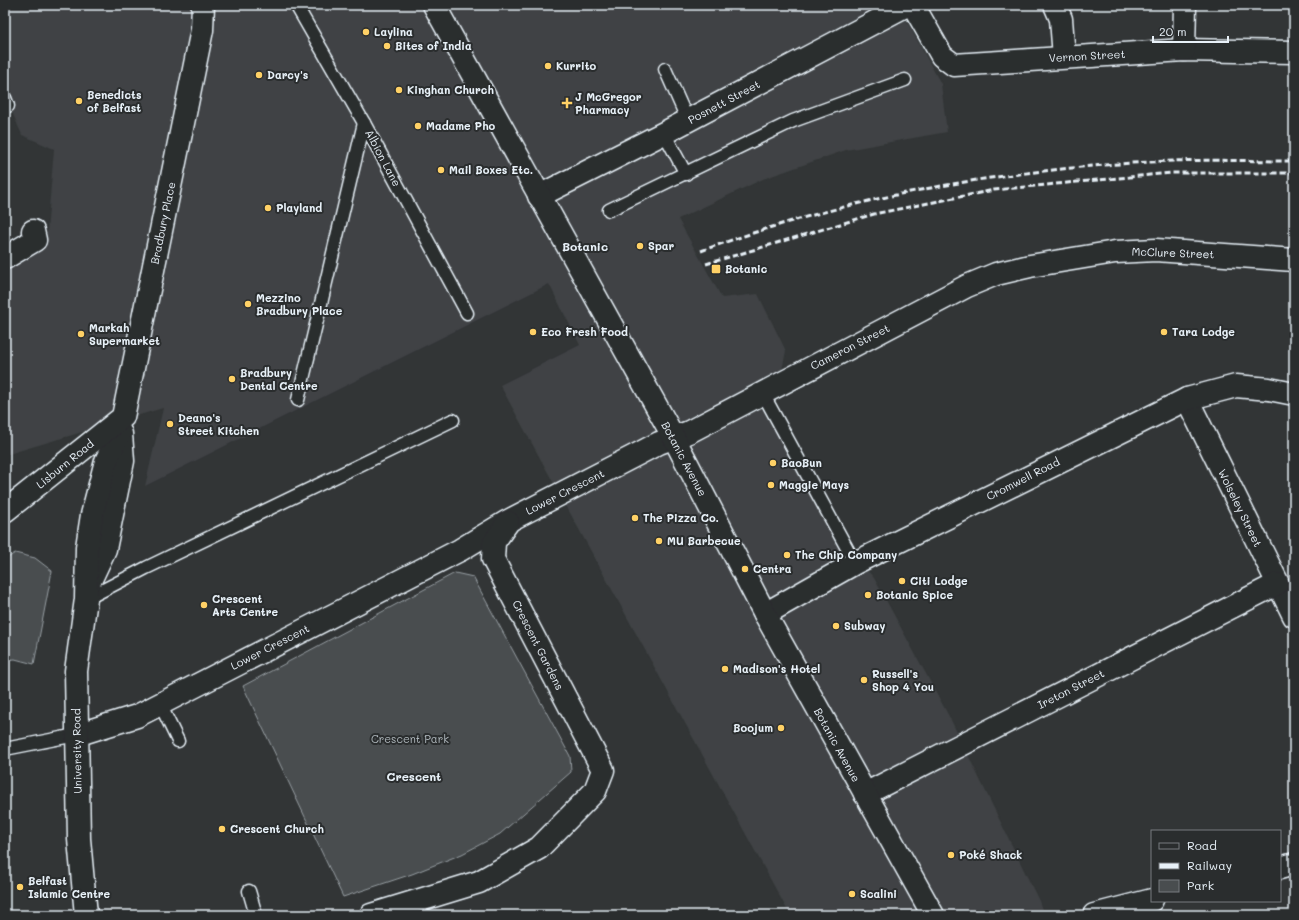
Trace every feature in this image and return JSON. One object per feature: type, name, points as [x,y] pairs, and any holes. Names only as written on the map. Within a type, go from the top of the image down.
[{"type":"street","name":"Bradbury Place","points":[[122,424],[202,30],[203,5]]},
{"type":"street","name":"Bradbury Place","points":[[202,30],[212,5]]},
{"type":"street","name":"Botanic Avenue","points":[[434,5],[674,438],[765,614],[931,914]]},
{"type":"street","name":"Posnett Street","points":[[539,196],[664,133],[907,5]]},
{"type":"street","name":"Vernon Street","points":[[913,5],[942,56],[954,65],[1184,50],[1294,52]]},
{"type":"street","points":[[1055,5],[1061,19],[1064,57]]},
{"type":"street","points":[[1184,50],[1185,5]]},
{"type":"street","points":[[5,258],[35,240],[33,231]]},
{"type":"street","name":"McClure Street","points":[[1030,266],[1115,252],[1156,250],[1294,260]]},
{"type":"street","name":"Cameron Street","points":[[674,438],[689,432],[762,392],[966,286],[996,274],[1030,266]]},
{"type":"street","name":"Cromwell Road","points":[[765,614],[855,563],[1187,399],[1236,386],[1269,389],[1294,394]]},
{"type":"street","name":"Wolseley Street","points":[[1187,399],[1294,616]]},
{"type":"street","name":"Lisburn Road","points":[[5,511],[122,424]]},
{"type":"street","name":"University Road","points":[[86,915],[79,839],[76,671],[86,593],[105,549],[122,461],[122,424]]},
{"type":"street","name":"Lower Crescent","points":[[76,735],[124,721],[160,704],[460,550],[508,521],[654,446],[674,438]]},
{"type":"street","points":[[460,550],[479,553],[493,559],[494,542],[508,521]]},
{"type":"street","name":"Crescent Gardens","points":[[370,915],[479,882],[539,848],[595,791],[603,770],[493,559]]},
{"type":"street","name":"Ireton Street","points":[[865,794],[1277,584]]},
{"type":"street","points":[[1281,868],[1294,864]]},
{"type":"street","points":[[1094,915],[1151,900]]},
{"type":"lane","name":"Albion Lane","points":[[296,5],[364,123],[467,313]]},
{"type":"lane","points":[[665,69],[688,120]]},
{"type":"lane","points":[[608,210],[686,174],[793,121],[905,80]]},
{"type":"lane","points":[[298,400],[320,323],[364,123]]},
{"type":"lane","points":[[664,133],[686,174]]},
{"type":"lane","points":[[762,392],[855,563]]},
{"type":"lane","points":[[86,593],[146,568],[453,420]]},
{"type":"lane","points":[[160,704],[178,741]]},
{"type":"lane","points":[[5,749],[76,735]]},
{"type":"lane","points":[[249,891],[256,915]]},
{"type":"shaded area","points":[[5,5],[898,5],[941,84],[947,132],[846,150],[763,179],[678,219],[722,298],[758,294],[786,351],[774,409],[844,544],[874,578],[951,720],[1039,901],[1044,915],[790,915],[500,385],[580,345],[549,284],[145,486],[163,408],[5,455],[5,269],[46,244],[54,149],[22,135],[12,112],[11,77],[5,79]]},
{"type":"green space","points":[[15,553],[35,558],[52,571],[34,664],[15,659],[5,660],[5,560]]},
{"type":"green space","name":"Crescent Park","points":[[455,573],[473,577],[570,756],[571,772],[500,834],[462,854],[412,874],[343,897],[243,686]]},
{"type":"railway","points":[[701,251],[755,232],[810,216],[922,190],[979,180],[1036,172],[1151,162],[1205,160],[1294,161]]},
{"type":"railway","points":[[706,264],[874,214],[994,190],[1171,173],[1294,173]]},
{"type":"place","name":"Laylina","points":[[366,32]]},
{"type":"place","name":"Bites of India","points":[[387,46]]},
{"type":"place","name":"Kurrito","points":[[548,66]]},
{"type":"place","name":"Darcy's","points":[[259,75]]},
{"type":"place","name":"Kinghan Church","points":[[399,90]]},
{"type":"place","name":"Benedicts of Belfast","points":[[79,101]]},
{"type":"place","name":"J McGregor Pharmacy","points":[[567,103]]},
{"type":"place","name":"Madame Pho","points":[[418,126]]},
{"type":"place","name":"Mail Boxes Etc.","points":[[441,170]]},
{"type":"place","name":"Playland","points":[[268,208]]},
{"type":"place","name":"Spar","points":[[640,246]]},
{"type":"place","name":"Botanic","points":[[716,269]]},
{"type":"place","name":"Mezzino Bradbury Place","points":[[248,304]]},
{"type":"place","name":"Eco Fresh Food","points":[[533,332]]},
{"type":"place","name":"Tara Lodge","points":[[1164,332]]},
{"type":"place","name":"Markah Supermarket","points":[[81,334]]},
{"type":"place","name":"Bradbury Dental Centre","points":[[232,379]]},
{"type":"place","name":"Deano's Street Kitchen","points":[[170,424]]},
{"type":"place","name":"BaoBun","points":[[773,463]]},
{"type":"place","name":"Maggie Mays","points":[[771,485]]},
{"type":"place","name":"The Pizza Co.","points":[[635,518]]},
{"type":"place","name":"MU Barbecue","points":[[659,541]]},
{"type":"place","name":"The Chip Company","points":[[787,555]]},
{"type":"place","name":"Centra","points":[[745,569]]},
{"type":"place","name":"Citi Lodge","points":[[902,581]]},
{"type":"place","name":"Botanic Spice","points":[[868,595]]},
{"type":"place","name":"Crescent Arts Centre","points":[[204,605]]},
{"type":"place","name":"Subway","points":[[836,626]]},
{"type":"place","name":"Madison's Hotel","points":[[725,669]]},
{"type":"place","name":"Russell's Shop 4 You","points":[[864,680]]},
{"type":"place","name":"Boojum","points":[[781,728]]},
{"type":"place","name":"Crescent Church","points":[[222,829]]},
{"type":"place","name":"Poké Shack","points":[[951,855]]},
{"type":"place","name":"Belfast Islamic Centre","points":[[20,887]]},
{"type":"place","name":"Scalini","points":[[852,894]]},
{"type":"district","name":"Botanic","points":[[585,247]]},
{"type":"district","name":"Crescent","points":[[414,777]]}]
